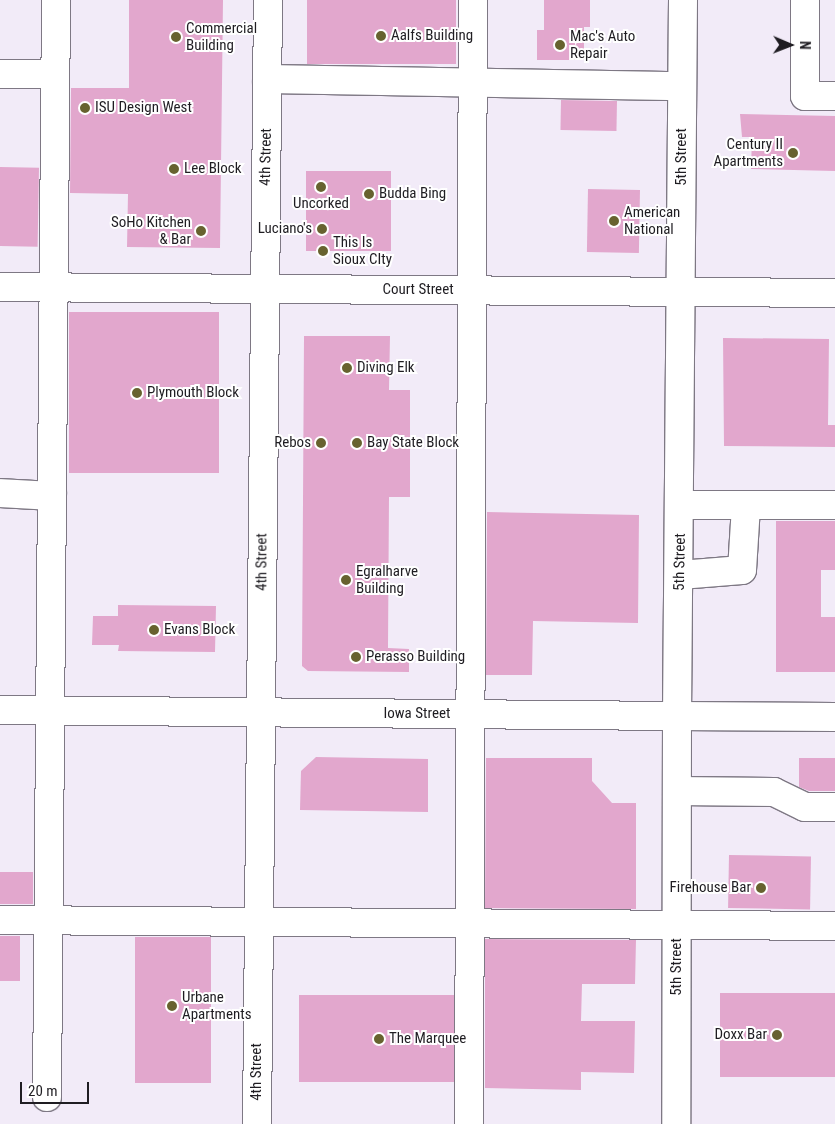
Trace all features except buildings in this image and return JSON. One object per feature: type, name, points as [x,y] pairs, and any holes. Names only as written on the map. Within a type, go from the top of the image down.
[{"type":"main road","points":[[48,1097],[47,921],[52,711],[52,287],[56,0]]},
{"type":"main road","name":"4th Street","points":[[257,1124],[268,0]]},
{"type":"main road","points":[[469,1124],[467,714],[473,0]]},
{"type":"main road","name":"5th Street","points":[[676,1124],[677,716],[680,575],[683,0]]},
{"type":"main road","points":[[805,0],[805,96],[835,96]]},
{"type":"main road","points":[[0,74],[55,74]]},
{"type":"main road","points":[[267,79],[473,84],[682,86]]},
{"type":"main road","name":"Court Street","points":[[0,287],[472,290],[681,295],[835,293]]},
{"type":"main road","points":[[0,493],[52,496]]},
{"type":"main road","points":[[680,505],[835,505]]},
{"type":"main road","points":[[680,575],[742,570],[746,506]]},
{"type":"main road","name":"Iowa Street","points":[[0,710],[835,717]]},
{"type":"main road","points":[[677,791],[774,792],[805,807],[835,807]]},
{"type":"main road","points":[[0,920],[258,920],[835,926]]},
{"type":"place","name":"Aalfs Building","points":[[381,36]]},
{"type":"place","name":"Commercial Building","points":[[176,37]]},
{"type":"place","name":"Mac's Auto Repair","points":[[560,45]]},
{"type":"place","name":"ISU Design West","points":[[85,108]]},
{"type":"place","name":"Century II Apartments","points":[[793,153]]},
{"type":"place","name":"Lee Block","points":[[174,169]]},
{"type":"place","name":"Uncorked","points":[[321,187]]},
{"type":"place","name":"Budda Bing","points":[[369,194]]},
{"type":"place","name":"American National","points":[[614,221]]},
{"type":"place","name":"Luciano's","points":[[322,229]]},
{"type":"place","name":"SoHo Kitchen & Bar","points":[[201,231]]},
{"type":"place","name":"This Is Sioux CIty","points":[[323,251]]},
{"type":"place","name":"Diving Elk","points":[[347,368]]},
{"type":"place","name":"Plymouth Block","points":[[137,393]]},
{"type":"place","name":"Rebos","points":[[321,443]]},
{"type":"place","name":"Bay State Block","points":[[357,443]]},
{"type":"place","name":"Egralharve Building","points":[[346,580]]},
{"type":"place","name":"Evans Block","points":[[154,630]]},
{"type":"place","name":"Perasso Building","points":[[356,657]]},
{"type":"place","name":"Firehouse Bar","points":[[761,888]]},
{"type":"place","name":"Urbane Apartments","points":[[172,1006]]},
{"type":"place","name":"Doxx Bar","points":[[777,1035]]},
{"type":"place","name":"The Marquee","points":[[379,1039]]}]
